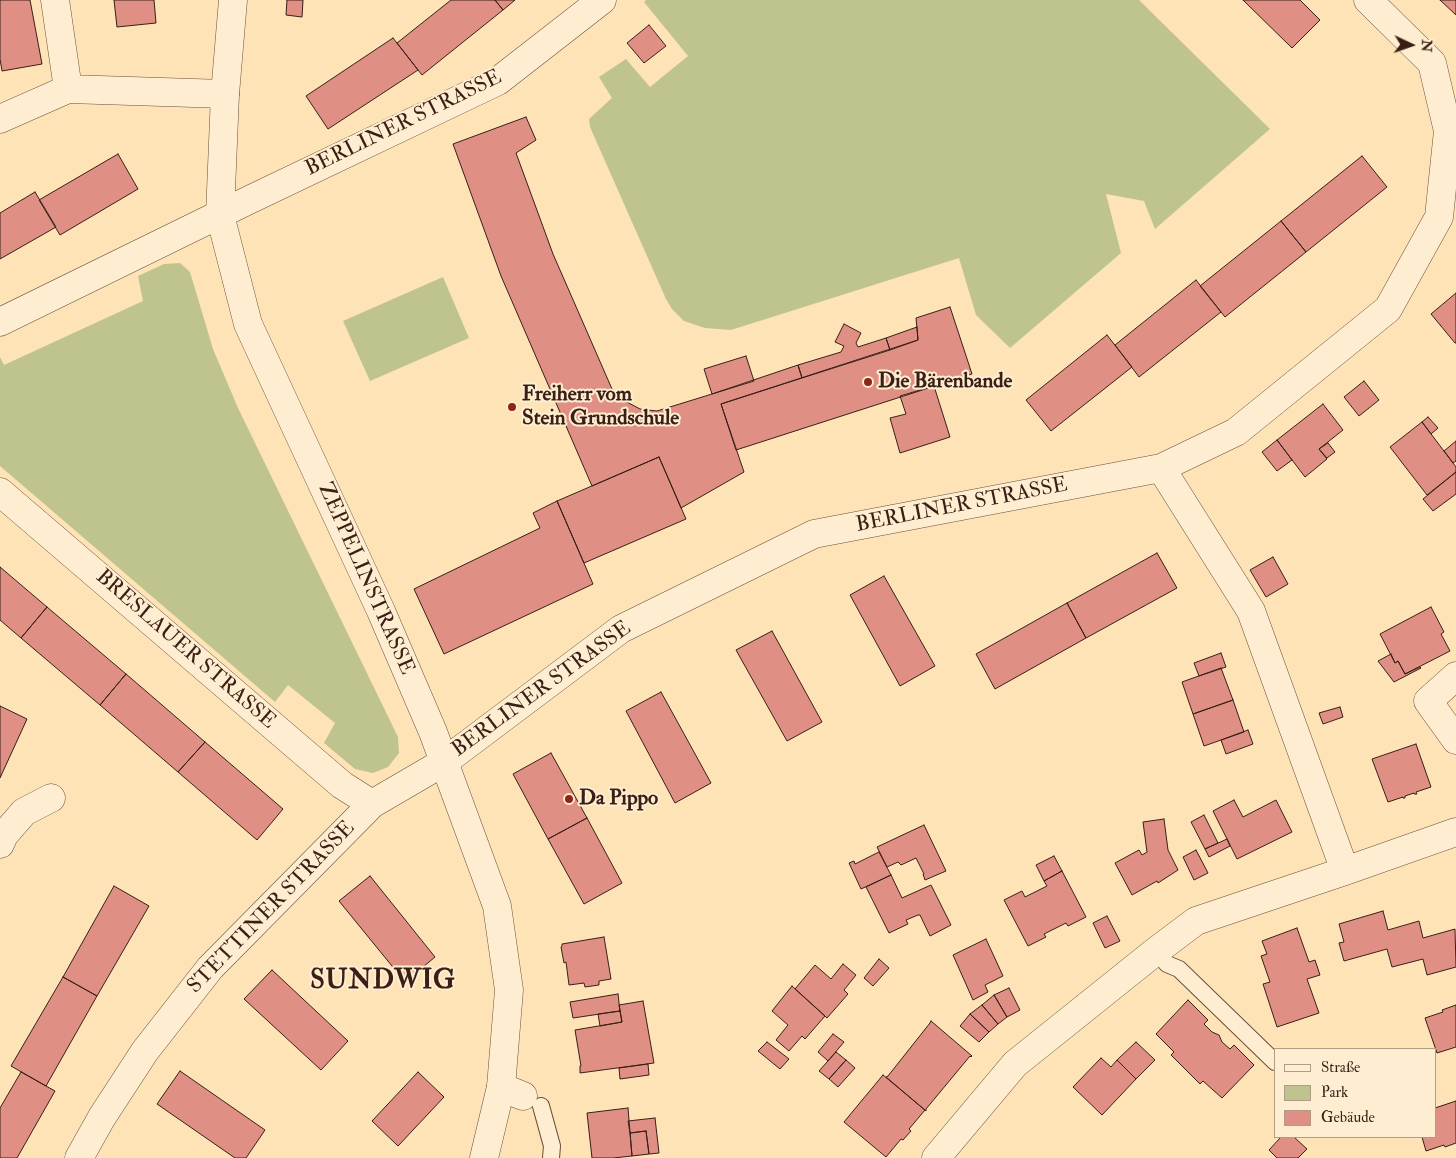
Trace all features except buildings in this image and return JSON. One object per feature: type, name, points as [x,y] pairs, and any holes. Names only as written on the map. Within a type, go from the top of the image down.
[{"type":"street","points":[[55,0],[68,89]]},
{"type":"street","name":"ZEPPELINSTRASSE","points":[[234,0],[225,94],[220,215],[248,324],[381,611],[433,732],[497,906],[522,1096],[484,1158]]},
{"type":"street","name":"BERLINER STRASSE","points":[[0,322],[498,81],[602,0]]},
{"type":"street","name":"BERLINER STRASSE","points":[[444,762],[621,629],[814,534],[1161,468],[1236,432],[1388,309],[1448,224],[1448,131],[1432,63],[1368,0]]},
{"type":"street","points":[[0,119],[68,89],[225,94]]},
{"type":"street","points":[[1161,468],[1251,611],[1345,871]]},
{"type":"street","name":"BRESLAUER STRASSE","points":[[0,492],[342,785],[372,804]]},
{"type":"street","points":[[1456,676],[1428,701],[1456,740]]},
{"type":"street","name":"STETTINER STRASSE","points":[[79,1158],[102,1117],[144,1051],[210,968],[372,804],[444,762]]},
{"type":"street","points":[[0,844],[4,835],[24,812],[50,798]]},
{"type":"street","points":[[936,1158],[1015,1064],[1196,921],[1456,832]]},
{"type":"lane","points":[[1156,951],[1167,964],[1179,969],[1274,1061]]},
{"type":"lane","points":[[522,1096],[552,1146],[551,1158]]},
{"type":"green space","points":[[646,0],[1139,0],[1270,129],[1155,229],[1144,201],[1106,194],[1121,253],[1010,348],[976,315],[959,258],[731,330],[705,328],[684,321],[672,309],[666,299],[590,127],[589,119],[612,98],[599,77],[626,59],[650,87],[688,56],[644,2]]},
{"type":"green space","points":[[180,263],[190,272],[213,349],[238,408],[398,737],[399,753],[388,767],[373,773],[355,769],[324,743],[335,723],[288,685],[275,702],[0,466],[0,357],[4,365],[143,301],[138,276],[164,264]]},
{"type":"green space","points":[[443,277],[469,338],[370,381],[343,321]]},
{"type":"place","name":"Die Bärenbande","points":[[868,382]]},
{"type":"place","name":"Freiherr vom Stein Grundschule","points":[[512,407]]},
{"type":"place","name":"Da Pippo","points":[[569,799]]},
{"type":"district","name":"SUNDWIG","points":[[383,982]]}]
